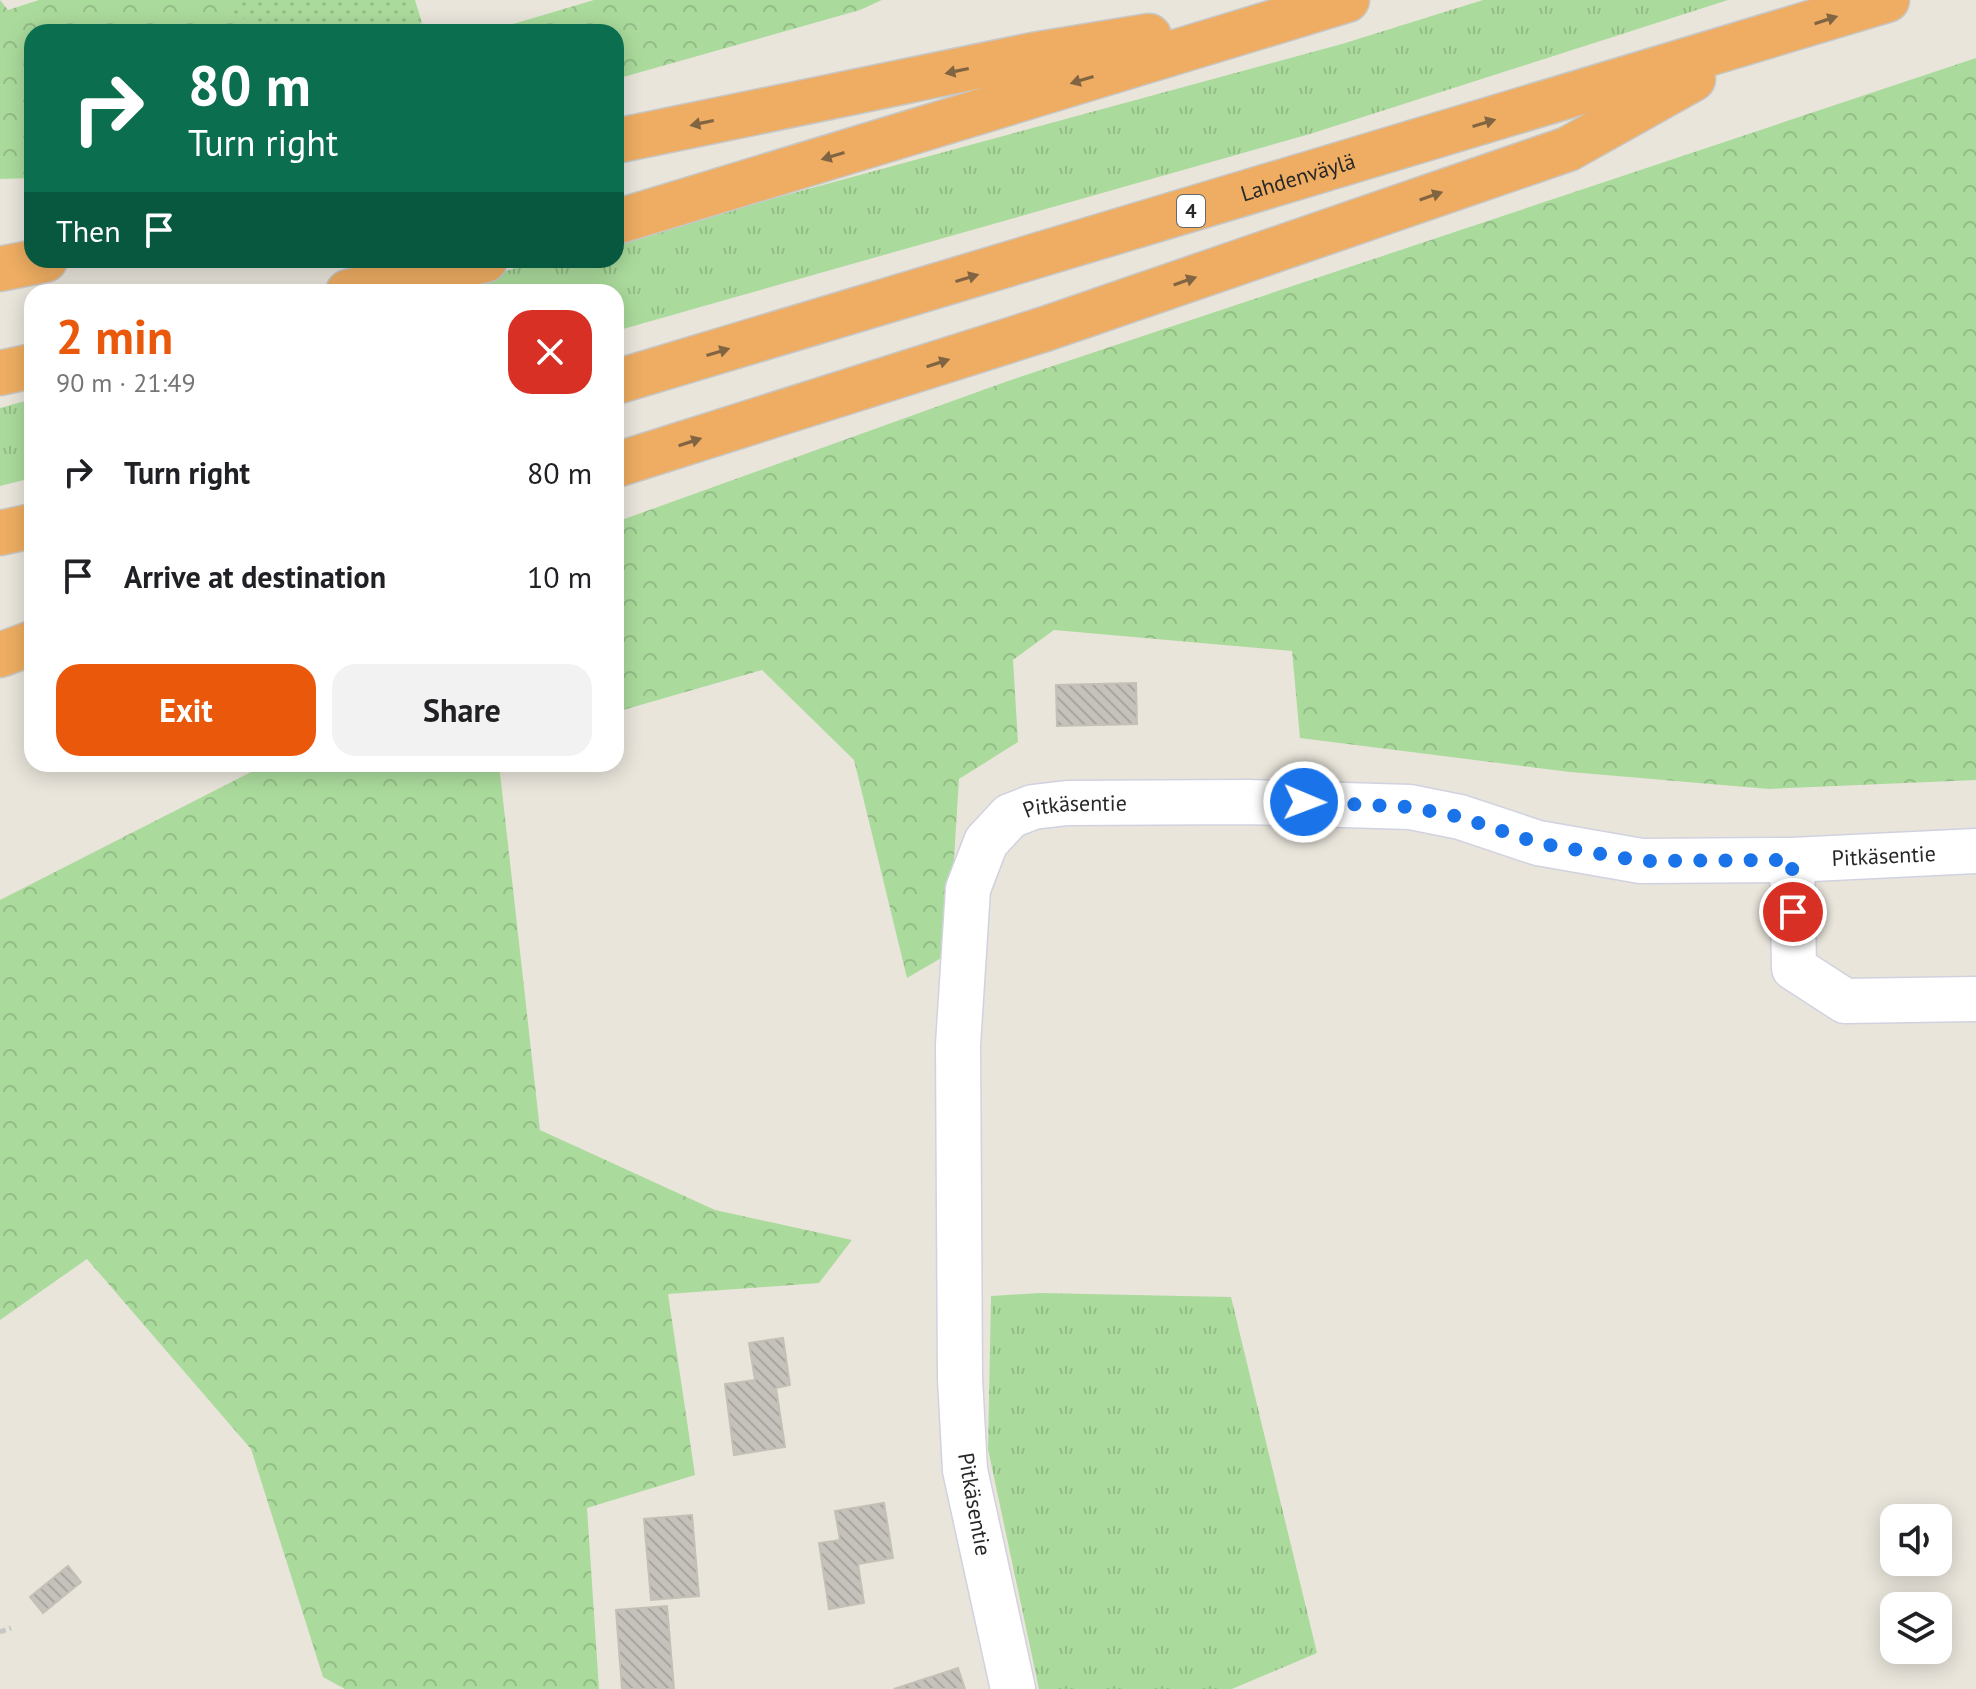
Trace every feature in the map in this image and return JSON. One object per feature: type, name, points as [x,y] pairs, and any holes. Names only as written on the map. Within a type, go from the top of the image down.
[{"type":"highway","name":"Lahdenväylä","points":[[624,380],[1887,0]]},
{"type":"highway","points":[[624,139],[1033,55],[1332,5]]},
{"type":"highway","points":[[624,220],[1332,5]]},
{"type":"highway","points":[[624,462],[1045,329],[1568,149],[1765,39]]},
{"type":"highway","points":[[0,269],[24,264]]},
{"type":"highway","points":[[382,284],[451,268]]},
{"type":"highway","points":[[0,373],[24,368]]},
{"type":"highway","points":[[0,533],[24,528]]},
{"type":"highway","points":[[0,652],[24,644]]},
{"type":"street","name":"Pitkäsentie","points":[[1013,1689],[965,1470],[960,1379],[958,1045],[968,889],[986,842],[1010,816],[1033,807],[1067,803],[1360,803],[1410,807],[1460,817],[1538,843],[1641,861],[1792,860],[1976,851]]},
{"type":"street","points":[[1792,860],[1794,968],[1845,1001],[1976,999]]},
{"type":"path","points":[[0,1632],[11,1628]]},
{"type":"green space","points":[[0,0],[8,10],[39,0],[389,0],[419,24],[24,24],[24,178],[0,179]]},
{"type":"green space","points":[[230,0],[415,0],[422,23],[269,24],[235,17]]},
{"type":"green space","points":[[594,0],[882,0],[860,10],[624,77],[624,24],[513,24]]},
{"type":"green space","points":[[1483,0],[1728,0],[1310,134],[624,329],[624,284],[458,284],[516,268],[624,268],[624,239],[1342,44]]},
{"type":"green space","points":[[1976,58],[1976,780],[1769,789],[1570,772],[1300,738],[1292,651],[1054,630],[1013,660],[1018,742],[959,779],[948,954],[907,978],[854,760],[762,670],[624,710],[624,519],[1008,381]]},
{"type":"green space","points":[[24,401],[24,480],[0,486],[0,408]]},
{"type":"green space","points":[[251,772],[500,772],[540,1130],[715,1210],[852,1240],[819,1283],[668,1294],[695,1475],[587,1508],[599,1689],[345,1689],[323,1677],[251,1449],[87,1259],[0,1320],[0,900]]},
{"type":"green space","points":[[1039,1293],[1231,1297],[1317,1653],[1232,1689],[1039,1689],[988,1449],[991,1296]]},
{"type":"building","points":[[1136,683],[1137,724],[1057,726],[1056,685]]},
{"type":"building","points":[[783,1338],[790,1385],[776,1388],[785,1447],[734,1455],[725,1384],[755,1380],[749,1343]]},
{"type":"building","points":[[884,1503],[893,1558],[858,1564],[864,1603],[829,1609],[819,1543],[840,1540],[835,1511]]},
{"type":"building","points":[[692,1515],[699,1596],[651,1600],[644,1519]]},
{"type":"building","points":[[68,1566],[81,1582],[43,1613],[30,1597]]},
{"type":"building","points":[[667,1606],[674,1689],[622,1689],[616,1610]]},
{"type":"building","points":[[958,1668],[965,1689],[894,1689]]},
{"type":"route","points":[[1304,802],[1410,807],[1460,817],[1538,843],[1641,861],[1792,860],[1793,912]]}]
